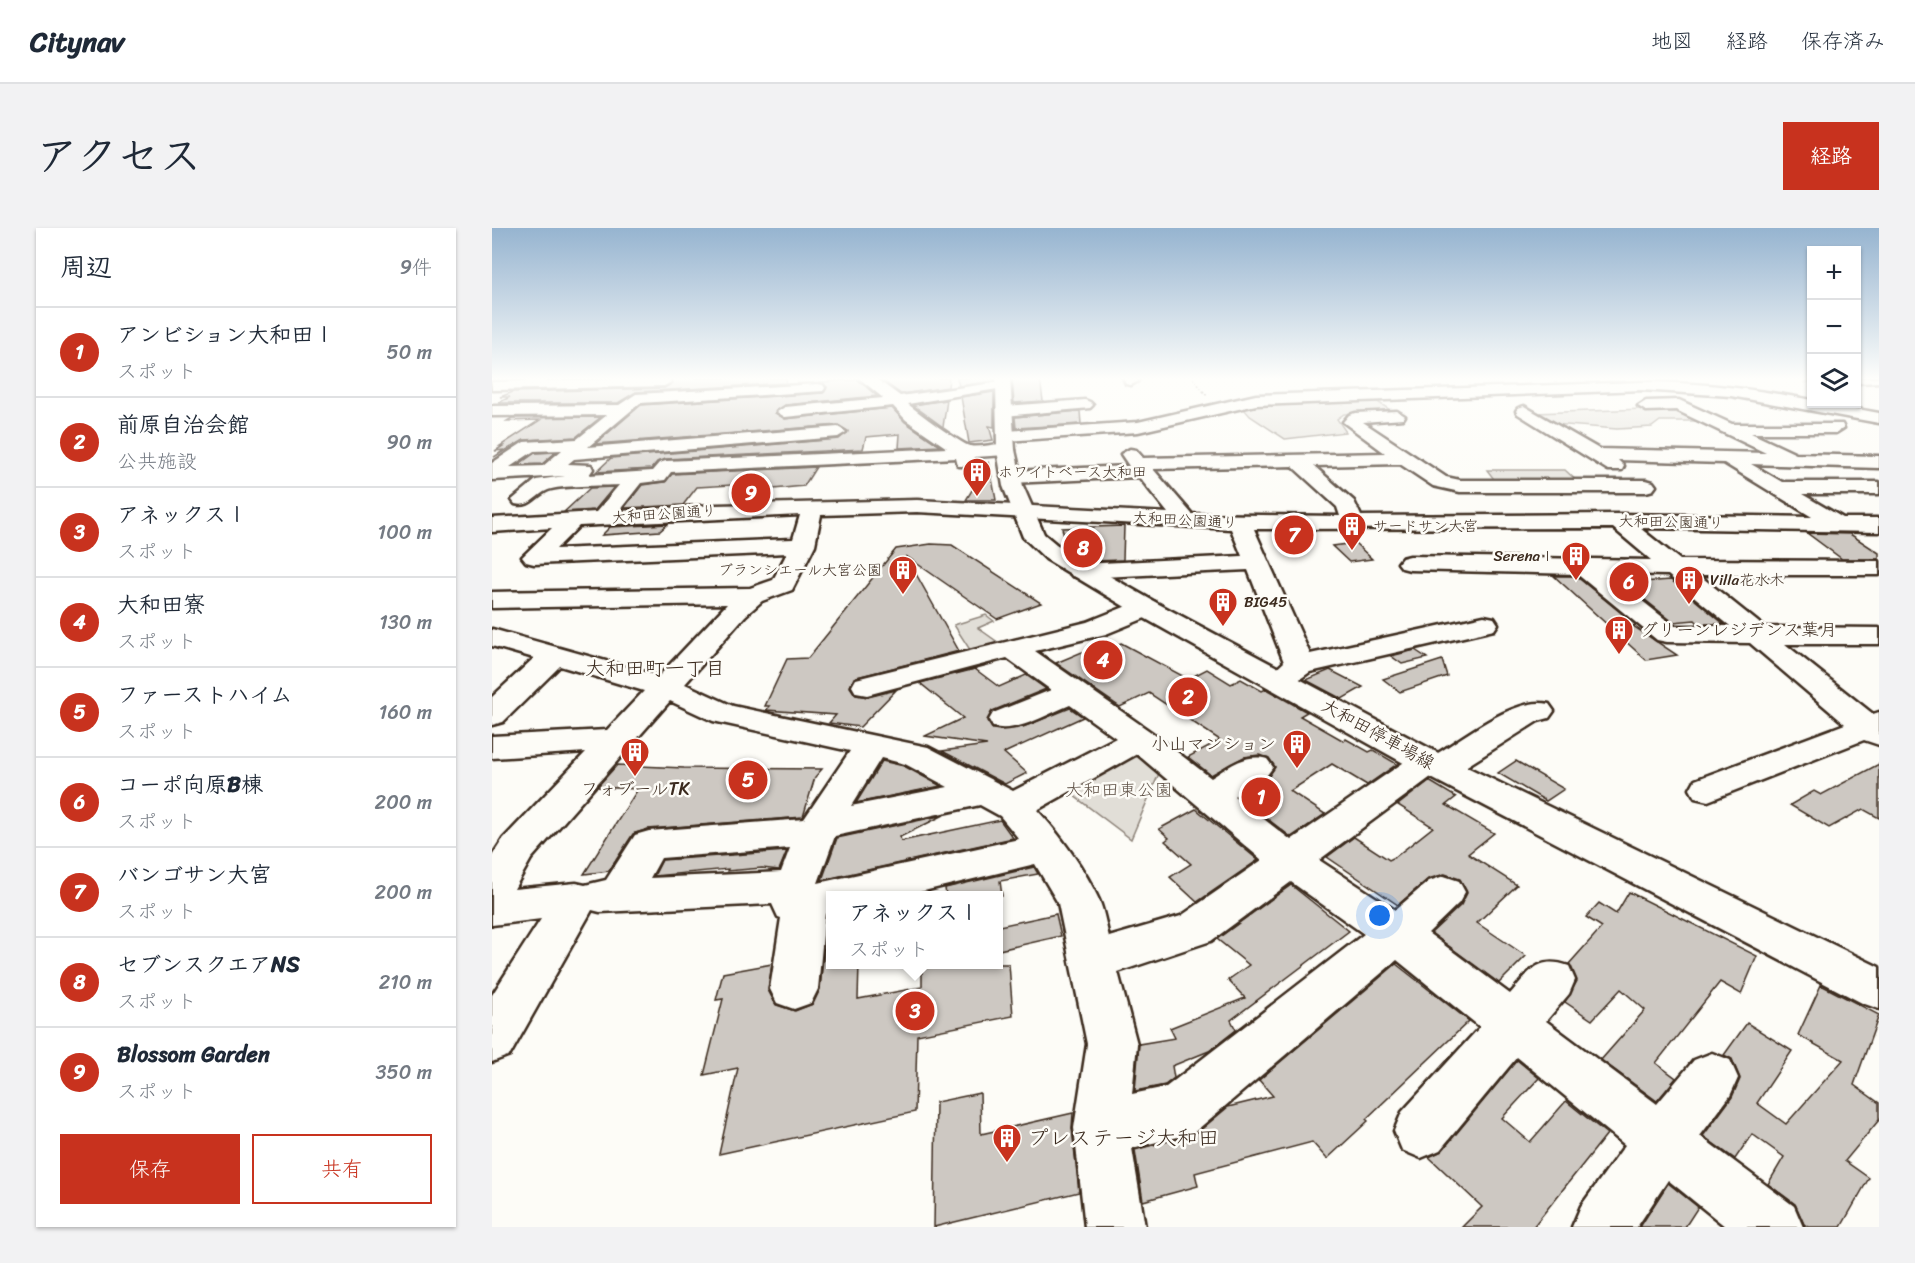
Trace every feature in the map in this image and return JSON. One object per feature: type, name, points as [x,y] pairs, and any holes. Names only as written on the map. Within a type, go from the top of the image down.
[{"type":"street","points":[[548,471],[602,425]]},
{"type":"street","points":[[726,441],[735,425]]},
{"type":"street","points":[[492,600],[753,596],[783,585],[803,544],[808,497],[843,447],[841,437],[834,425]]},
{"type":"street","points":[[925,425],[966,453]]},
{"type":"street","points":[[949,507],[961,481],[966,453],[992,425]]},
{"type":"street","name":"大和田停車場線","points":[[1003,425],[1022,512],[1034,537],[1081,572],[1146,608],[1289,673],[1434,765],[1879,988]]},
{"type":"street","points":[[1026,425],[1140,468],[1296,460],[1405,458]]},
{"type":"street","points":[[1077,425],[1111,429],[1148,425]]},
{"type":"street","points":[[1355,425],[1440,482],[1460,486],[1646,486]]},
{"type":"street","points":[[1543,425],[1596,454],[1699,522]]},
{"type":"street","points":[[1719,425],[1796,461]]},
{"type":"street","points":[[1818,425],[1857,433]]},
{"type":"street","points":[[1728,429],[1836,428]]},
{"type":"street","points":[[1111,429],[1140,468],[1186,520]]},
{"type":"street","points":[[908,436],[941,434]]},
{"type":"street","points":[[492,473],[530,446],[573,449],[841,437],[875,439]]},
{"type":"street","points":[[522,500],[543,484],[658,476],[666,468],[966,453]]},
{"type":"street","points":[[1596,454],[1879,462]]},
{"type":"street","points":[[1729,459],[1838,524]]},
{"type":"street","points":[[1296,460],[1347,504],[1353,523]]},
{"type":"street","points":[[1830,462],[1879,483]]},
{"type":"street","points":[[667,549],[740,484],[757,464]]},
{"type":"street","points":[[492,473],[584,469],[570,482]]},
{"type":"street","points":[[602,518],[635,478]]},
{"type":"street","points":[[1512,485],[1540,521]]},
{"type":"street","points":[[1777,488],[1879,488]]},
{"type":"street","name":"大和田公園通り","points":[[492,525],[708,511],[808,497],[888,497],[949,507],[1240,524],[1618,521],[1879,525]]},
{"type":"street","points":[[573,520],[534,557],[803,544]]},
{"type":"street","points":[[1618,521],[1875,728]]},
{"type":"street","points":[[1240,524],[1256,562],[1289,673],[1484,624]]},
{"type":"street","points":[[546,580],[570,555]]},
{"type":"street","points":[[1081,572],[1256,562]]},
{"type":"street","points":[[1410,563],[1583,567],[1879,568]]},
{"type":"street","points":[[1583,567],[1667,634],[1879,636]]},
{"type":"street","points":[[492,890],[504,850],[616,740],[753,596]]},
{"type":"street","points":[[867,686],[1096,628],[1146,608]]},
{"type":"street","points":[[492,637],[665,687],[724,714],[916,755],[999,799],[1046,847],[1079,902],[1112,1044],[1101,1128],[1115,1227]]},
{"type":"street","points":[[1012,648],[1139,739],[1292,862],[1397,934],[1773,1227]]},
{"type":"street","points":[[492,716],[554,656]]},
{"type":"street","points":[[1005,720],[1074,692]]},
{"type":"street","points":[[1093,961],[1196,929],[1434,765],[1527,714],[1538,711]]},
{"type":"street","points":[[1708,789],[1875,728]]},
{"type":"street","points":[[500,1025],[597,897],[649,845],[818,829],[999,799],[1139,739]]},
{"type":"street","points":[[492,747],[616,740]]},
{"type":"street","points":[[794,989],[816,895],[818,829],[872,746]]},
{"type":"street","points":[[1209,795],[1255,766]]},
{"type":"street","points":[[835,891],[1046,847]]},
{"type":"street","points":[[1101,1128],[1178,1111],[1397,934],[1444,892]]},
{"type":"street","points":[[492,908],[597,897],[816,895]]},
{"type":"street","points":[[1421,1131],[1552,980]]},
{"type":"street","points":[[1602,1227],[1662,1141],[1712,1078]]},
{"type":"green space","points":[[1263,425],[1341,425],[1346,432],[1285,439]]},
{"type":"green space","points":[[1562,425],[1655,425],[1652,427],[1617,429]]},
{"type":"green space","points":[[1487,470],[1565,470],[1579,483],[1497,483]]},
{"type":"green space","points":[[986,615],[994,621],[978,628],[999,643],[996,648],[972,653],[954,625]]},
{"type":"green space","name":"大和田東公園","points":[[1131,749],[1160,771],[1131,839],[1061,786]]},
{"type":"building","points":[[533,425],[591,425],[576,437],[524,440],[494,457],[504,450],[495,451],[503,446],[500,446]]},
{"type":"building","points":[[618,425],[909,425],[940,446],[899,448],[900,434],[866,437],[863,449],[666,459],[657,462],[651,469],[596,472],[611,458],[839,439],[848,431],[838,425],[595,444]]},
{"type":"building","points":[[966,425],[994,425],[994,427],[989,426],[993,440],[969,443]]},
{"type":"building","points":[[1016,425],[1071,425],[1016,428]]},
{"type":"building","points":[[556,452],[542,464],[518,465],[535,453]]},
{"type":"building","points":[[989,462],[996,500],[966,500]]},
{"type":"building","points":[[816,467],[804,486],[743,492],[749,484],[697,487],[683,505],[624,508],[642,485],[665,482],[672,474]]},
{"type":"building","points":[[614,487],[595,510],[564,512],[590,488]]},
{"type":"building","points":[[668,524],[660,531],[602,535],[610,527]]},
{"type":"building","points":[[1124,526],[1123,560],[1093,561],[1085,560],[1085,555],[1075,554],[1075,550],[1067,549],[1062,528]]},
{"type":"building","points":[[1807,533],[1850,534],[1879,553],[1879,559],[1842,559]]},
{"type":"building","name":"サードサン大宮","points":[[1355,543],[1372,559],[1349,562],[1332,546]]},
{"type":"building","points":[[931,544],[952,545],[1041,603],[997,619],[906,556],[959,651],[854,678],[850,687],[856,695],[868,697],[896,690],[860,727],[829,723],[836,715],[766,710],[770,706],[765,706],[787,659],[808,658],[896,549]]},
{"type":"building","points":[[1554,576],[1576,576],[1636,625],[1633,626],[1677,655],[1646,660]]},
{"type":"building","points":[[1615,576],[1634,577],[1641,582],[1671,580],[1724,624],[1699,624],[1695,620],[1673,622]]},
{"type":"building","points":[[1121,643],[1188,679],[1207,669],[1231,684],[1241,679],[1262,691],[1266,689],[1307,712],[1300,716],[1344,741],[1346,739],[1369,752],[1373,750],[1397,764],[1367,785],[1332,764],[1290,791],[1325,814],[1291,837],[1238,796],[1269,776],[1275,767],[1269,758],[1259,755],[1244,757],[1211,775],[1188,757],[1220,740],[1149,693],[1120,707],[1056,663],[1082,652],[1089,657]]},
{"type":"building","points":[[1415,650],[1427,658],[1402,664],[1391,656]]},
{"type":"building","points":[[1442,660],[1447,676],[1400,692],[1383,679]]},
{"type":"building","points":[[975,669],[999,687],[1026,675],[1046,689],[992,711],[987,721],[993,729],[1023,727],[1070,708],[1083,717],[1004,753],[1027,773],[1005,784],[942,751],[987,745],[925,736],[963,718],[920,683]]},
{"type":"building","points":[[1330,670],[1363,687],[1342,699],[1306,680]]},
{"type":"building","points":[[882,761],[904,766],[941,786],[856,803]]},
{"type":"building","points":[[1516,761],[1564,789],[1546,801],[1498,773]]},
{"type":"building","points":[[1879,764],[1879,818],[1863,809],[1829,828],[1790,805],[1814,791],[1821,795]]},
{"type":"building","points":[[617,765],[822,769],[815,777],[803,817],[648,829],[633,834],[609,871],[584,874],[638,789],[597,787]]},
{"type":"building","points":[[1429,781],[1456,797],[1446,805],[1494,833],[1468,854],[1517,885],[1477,923],[1526,956],[1499,983],[1431,933],[1461,905],[1467,893],[1460,879],[1445,874],[1428,879],[1398,905],[1327,857],[1354,837],[1389,860],[1395,857],[1433,827],[1398,805]]},
{"type":"building","points":[[1196,809],[1258,860],[1197,902],[1170,877],[1191,864],[1165,841],[1169,838],[1159,829]]},
{"type":"building","points":[[944,815],[900,837],[901,841],[1000,820],[1013,838],[822,880],[837,838]]},
{"type":"building","points":[[787,851],[779,870],[762,868],[727,871],[728,869],[654,876],[662,860]]},
{"type":"building","points":[[1034,867],[1038,874],[1000,881],[1001,891],[945,891],[945,888]]},
{"type":"building","points":[[1291,885],[1349,931],[1231,1020],[1236,1030],[1209,1051],[1172,1066],[1174,1078],[1165,1085],[1135,1091],[1139,1044],[1175,1038],[1170,1028],[1245,998],[1228,980],[1249,965],[1217,939]]},
{"type":"building","points":[[1629,892],[1757,956],[1741,994],[1720,982],[1656,1063],[1676,1078],[1657,1101],[1601,1060],[1645,1010],[1621,989],[1592,1020],[1565,1002],[1577,981],[1569,964],[1602,927],[1586,917],[1599,903],[1616,914]]},
{"type":"building","points":[[1056,914],[1061,936],[1003,949],[1003,925]]},
{"type":"building","points":[[824,949],[826,949],[826,969],[859,969],[858,999],[922,987],[922,969],[1003,969],[1003,964],[1009,964],[1013,1016],[917,1035],[915,1112],[719,1154],[738,1068],[704,1075],[723,999],[716,1000],[723,973],[772,964],[768,990],[776,1005],[795,1011],[813,1004],[820,989]]},
{"type":"building","points":[[1396,964],[1469,1021],[1366,1119],[1368,1121],[1327,1159],[1312,1142],[1195,1173],[1198,1186],[1143,1201],[1135,1150],[1198,1132],[1228,1107],[1273,1096],[1259,1080]]},
{"type":"building","points":[[1821,985],[1879,1015],[1854,1085],[1879,1103],[1879,1120],[1845,1161],[1869,1178],[1841,1227],[1808,1227],[1804,1224],[1795,1204],[1768,1184],[1784,1157],[1752,1134],[1735,1159],[1703,1136],[1732,1097],[1740,1079],[1732,1059],[1724,1055],[1747,1023],[1792,1051],[1757,1103],[1786,1124],[1843,1060],[1798,1035]]},
{"type":"building","points":[[1517,1060],[1539,1078],[1502,1118],[1530,1142],[1566,1101],[1607,1134],[1533,1227],[1462,1227],[1482,1207],[1429,1157],[1442,1151]]},
{"type":"building","name":"プレステージ大和田","points":[[980,1093],[981,1134],[1073,1113],[1072,1128],[1079,1192],[934,1227],[936,1102]]},
{"type":"building","points":[[1668,1183],[1698,1207],[1685,1227],[1640,1227]]},
{"type":"place","name":"Blossom Garden","points":[[751,493]]},
{"type":"place","name":"ホワイトベース大和田","points":[[977,498]]},
{"type":"place","name":"バンゴサン大宮","points":[[1294,535]]},
{"type":"place","name":"セブンスクエアNS","points":[[1083,548]]},
{"type":"place","name":"サードサン大宮","points":[[1352,552]]},
{"type":"place","name":"SerenaⅠ","points":[[1576,582]]},
{"type":"place","name":"コーポ向原B棟","points":[[1629,582]]},
{"type":"place","name":"ブランシエール大宮公園","points":[[903,596]]},
{"type":"place","name":"Villa花水木","points":[[1689,606]]},
{"type":"place","name":"BIG45","points":[[1223,628]]},
{"type":"place","name":"グリーンレジデンス葉月","points":[[1619,656]]},
{"type":"place","name":"大和田寮","points":[[1103,660]]},
{"type":"place","name":"前原自治会館","points":[[1188,697]]},
{"type":"place","name":"小山マンション","points":[[1297,770]]},
{"type":"place","name":"フォブールTK","points":[[635,778]]},
{"type":"place","name":"ファーストハイム","points":[[748,780]]},
{"type":"place","name":"アンビション大和田Ⅰ","points":[[1261,797]]},
{"type":"place","name":"アネックスⅠ","points":[[915,1011]]},
{"type":"place","name":"プレステージ大和田","points":[[1007,1164]]},
{"type":"district","name":"大和田町一丁目","points":[[655,668]]}]
